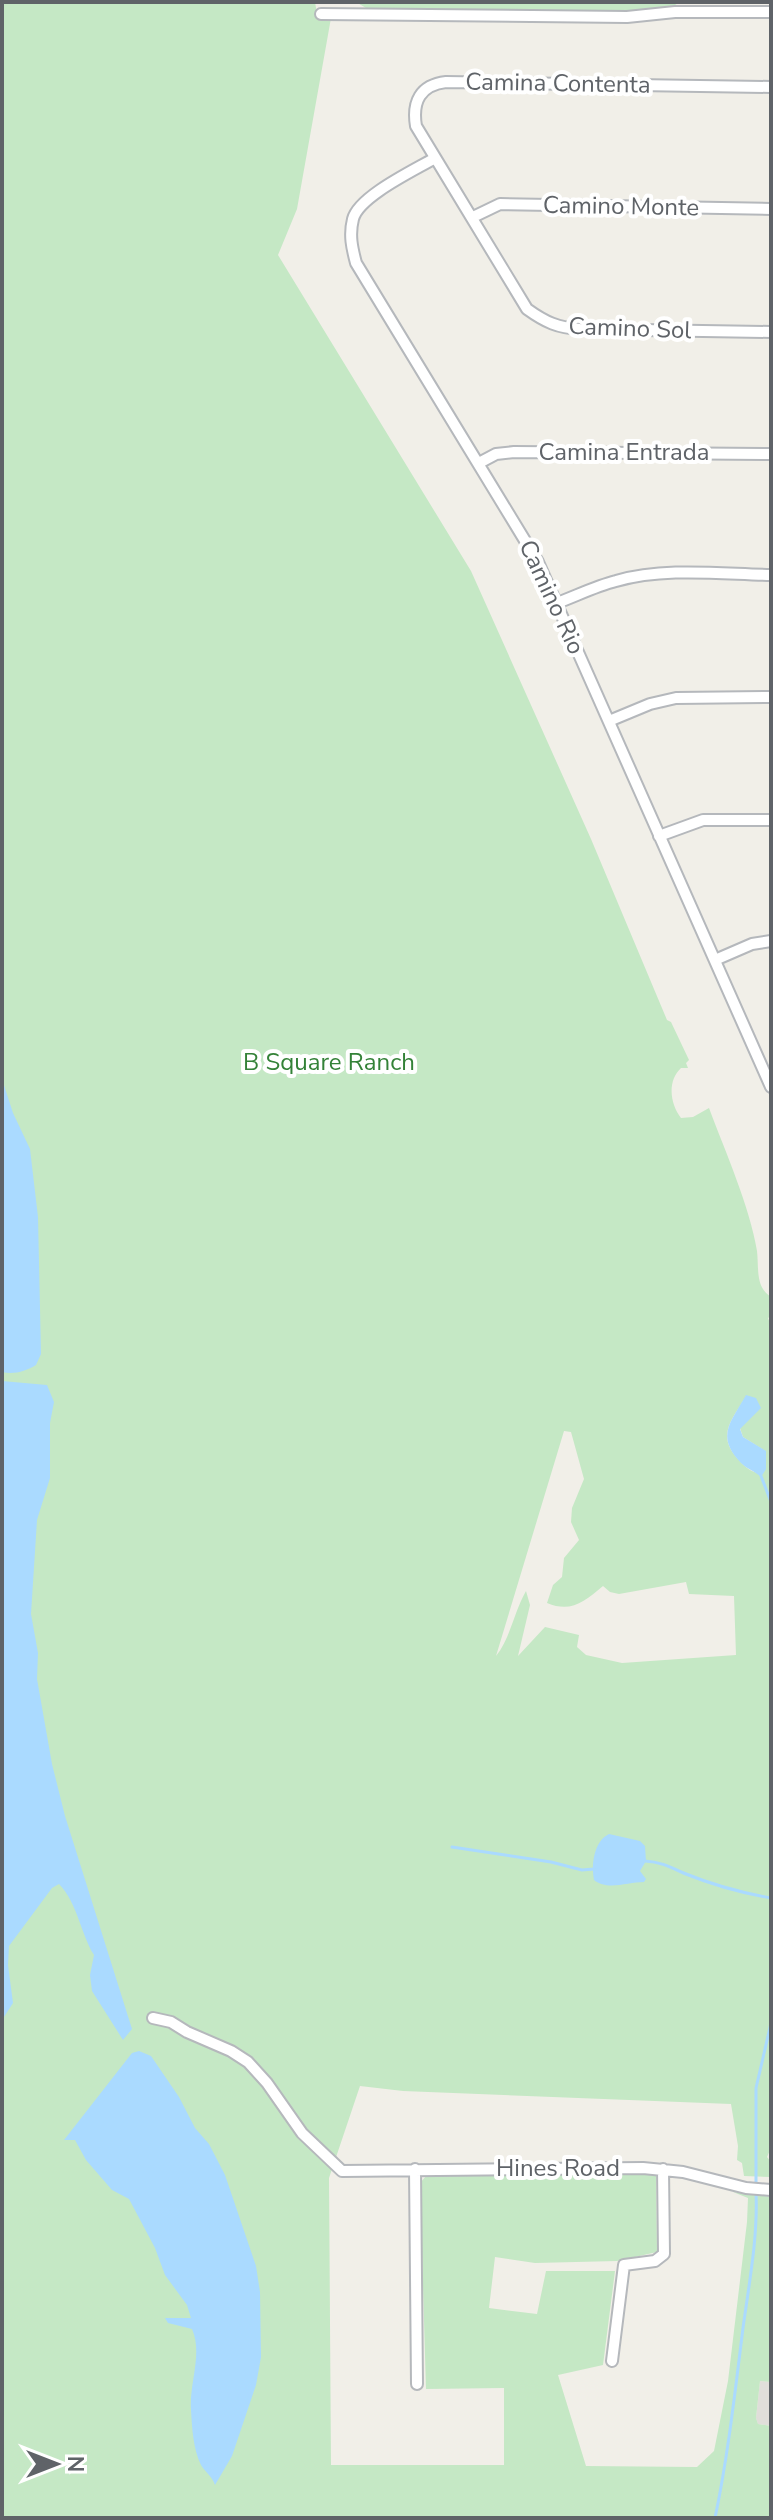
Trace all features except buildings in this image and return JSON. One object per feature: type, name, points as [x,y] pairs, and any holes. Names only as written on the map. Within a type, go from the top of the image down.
[{"type":"street","points":[[321,14],[627,17],[691,7],[771,12]]},
{"type":"street","name":"Camina Contenta","points":[[435,158],[416,126],[413,111],[416,99],[435,83],[771,87]]},
{"type":"street","name":"Camino Sol","points":[[435,158],[527,309],[553,325],[580,329],[771,332]]},
{"type":"street","name":"Camino Rio","points":[[435,158],[368,199],[354,215],[350,240],[356,263],[529,545],[770,1082]]},
{"type":"street","name":"Camino Monte","points":[[473,217],[500,204],[771,209]]},
{"type":"street","name":"Camina Entrada","points":[[479,463],[496,454],[514,452],[771,454]]},
{"type":"street","points":[[557,603],[614,581],[635,577],[674,574],[771,575]]},
{"type":"street","points":[[609,721],[650,704],[676,698],[771,697]]},
{"type":"street","points":[[659,836],[703,820],[771,820]]},
{"type":"street","points":[[715,960],[752,944],[771,941]]},
{"type":"street","name":"Hines Road","points":[[153,2018],[165,2019],[248,2062],[267,2083],[302,2133],[342,2171],[663,2169],[701,2175],[746,2188],[771,2190]]},
{"type":"street","points":[[415,2169],[417,2384]]},
{"type":"street","points":[[612,2361],[624,2265],[655,2261],[664,2254],[663,2169]]},
{"type":"shaded area","points":[[760,2381],[771,2382],[771,2426],[758,2424],[756,2418]]},
{"type":"green space","name":"B Square Ranch","points":[[2,2],[315,2],[318,20],[331,18],[297,209],[278,255],[471,571],[591,839],[667,1020],[671,1022],[689,1060],[686,1063],[688,1068],[681,1068],[674,1079],[674,1106],[681,1118],[693,1117],[709,1108],[749,1216],[760,1283],[771,1297],[771,1316],[768,1318],[771,1326],[771,2148],[767,2157],[771,2162],[771,2177],[744,2176],[742,2163],[737,2160],[738,2146],[731,2104],[403,2091],[360,2086],[329,2178],[331,2465],[504,2465],[504,2388],[426,2389],[420,2183],[427,2175],[656,2173],[657,2252],[617,2261],[535,2263],[495,2257],[489,2308],[537,2314],[546,2271],[615,2271],[603,2365],[558,2375],[586,2466],[697,2467],[714,2451],[728,2381],[748,2198],[733,2192],[771,2197],[771,2382],[760,2381],[756,2418],[758,2424],[771,2426],[771,2518],[2,2518]],"holes":[[[746,1396],[760,1408],[740,1428],[743,1437],[765,1451],[757,1473],[739,1461],[728,1441],[732,1419]],[[564,1431],[571,1432],[584,1479],[572,1508],[571,1522],[579,1540],[564,1558],[562,1577],[553,1585],[547,1603],[563,1607],[577,1604],[603,1586],[619,1594],[686,1582],[689,1594],[734,1596],[736,1655],[622,1663],[586,1655],[577,1647],[579,1635],[545,1627],[518,1656],[530,1605],[526,1591],[496,1656]]]},
{"type":"green space","points":[[356,2],[680,2],[670,8],[642,12],[366,8]]},
{"type":"water","points":[[2,1079],[13,1113],[30,1149],[38,1217],[41,1354],[36,1365],[11,1373],[2,1372]]},
{"type":"water","points":[[2,1381],[47,1385],[54,1402],[50,1423],[50,1478],[37,1520],[31,1614],[38,1653],[37,1679],[65,1816],[132,2029],[123,2040],[92,1991],[90,1975],[94,1955],[71,1900],[59,1884],[52,1888],[9,1946],[13,2003],[2,2020]]},
{"type":"water","points":[[746,1395],[756,1398],[761,1408],[740,1429],[743,1437],[766,1451],[766,1469],[761,1477],[741,1463],[727,1437],[731,1421]]},
{"type":"water","points":[[609,1834],[640,1841],[645,1846],[646,1861],[640,1871],[646,1879],[644,1882],[605,1885],[594,1880],[595,1854],[600,1842]]},
{"type":"water","points":[[139,2051],[151,2056],[179,2097],[195,2128],[209,2144],[225,2175],[256,2266],[260,2292],[261,2357],[256,2385],[232,2456],[215,2485],[201,2465],[193,2438],[191,2400],[195,2339],[192,2329],[168,2323],[165,2318],[191,2318],[187,2305],[165,2275],[155,2248],[129,2199],[112,2190],[86,2160],[75,2140],[64,2140],[132,2053]]},
{"type":"waterway","points":[[761,1476],[771,1502]]},
{"type":"waterway","points":[[452,1847],[551,1862],[582,1870],[594,1869]]},
{"type":"waterway","points":[[645,1861],[662,1864],[717,1885],[771,1898]]},
{"type":"waterway","points":[[756,2185],[756,2088],[771,2023]]},
{"type":"waterway","points":[[715,2518],[752,2260],[756,2193]]}]
